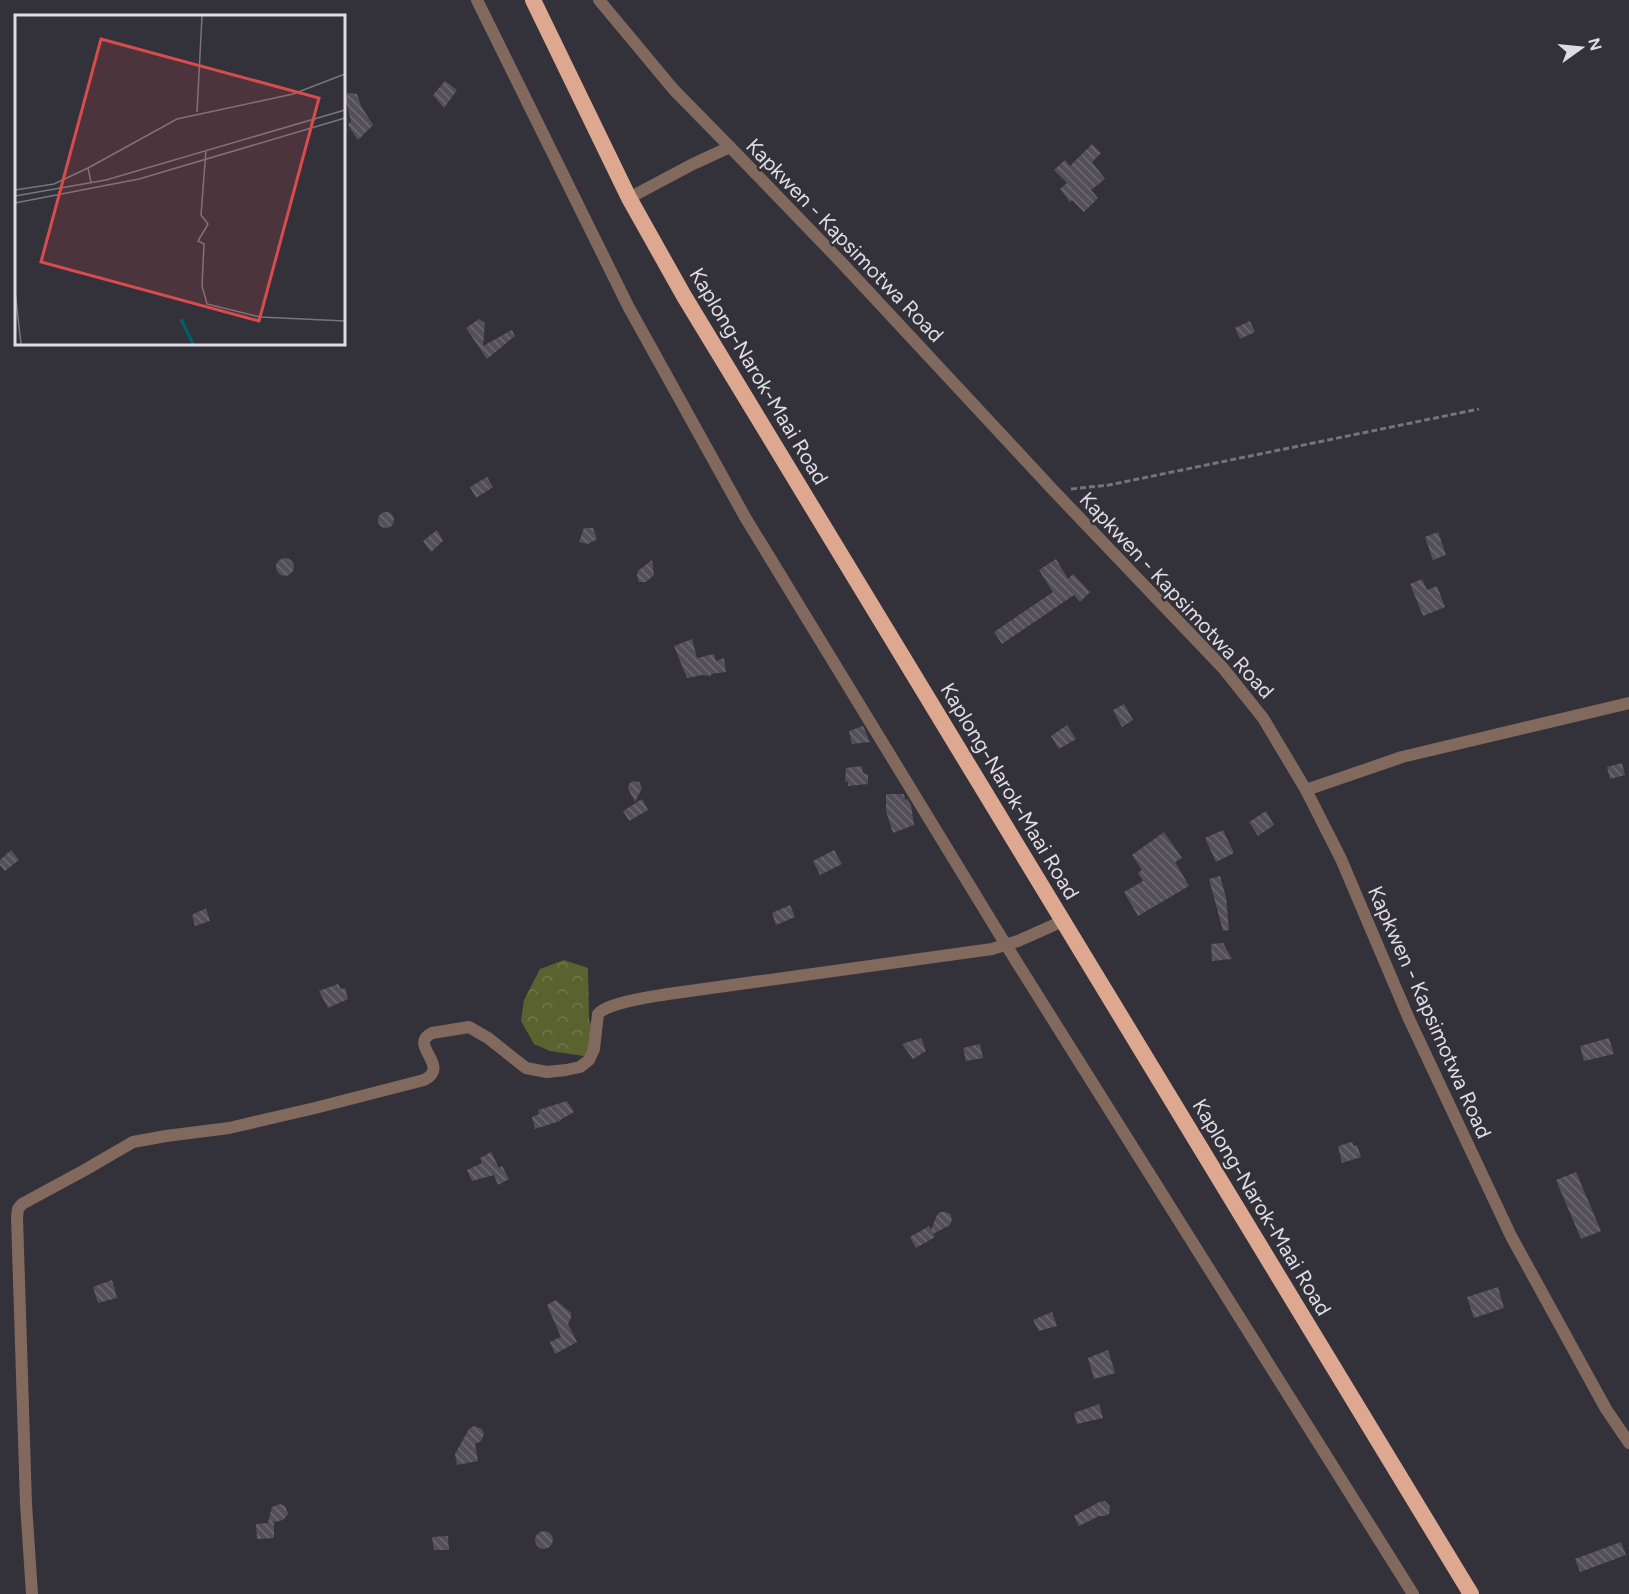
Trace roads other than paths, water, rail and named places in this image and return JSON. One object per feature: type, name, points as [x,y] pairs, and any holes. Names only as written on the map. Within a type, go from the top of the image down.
[{"type":"highway","name":"Kaplong-Narok-Maai Road","points":[[533,0],[629,198],[684,296],[1471,1594]]},
{"type":"street","points":[[477,0],[628,306],[740,507],[1006,945],[1413,1594]]},
{"type":"street","points":[[599,0],[674,90],[730,147]]},
{"type":"street","name":"Kapkwen - Kapsimotwa Road","points":[[629,198],[730,147],[1223,668],[1263,718],[1306,790],[1341,859],[1408,1019],[1511,1236],[1606,1408],[1629,1443]]},
{"type":"street","points":[[1306,790],[1402,757],[1629,703]]},
{"type":"street","points":[[32,1594],[26,1504],[16,1217],[21,1203],[133,1142],[229,1128],[424,1080],[430,1077],[434,1070],[434,1065],[424,1046],[424,1039],[432,1033],[470,1027],[526,1068],[547,1072],[566,1070],[580,1067],[589,1060],[594,1049],[598,1014],[615,1005],[668,994],[992,949],[1063,921]]}]
